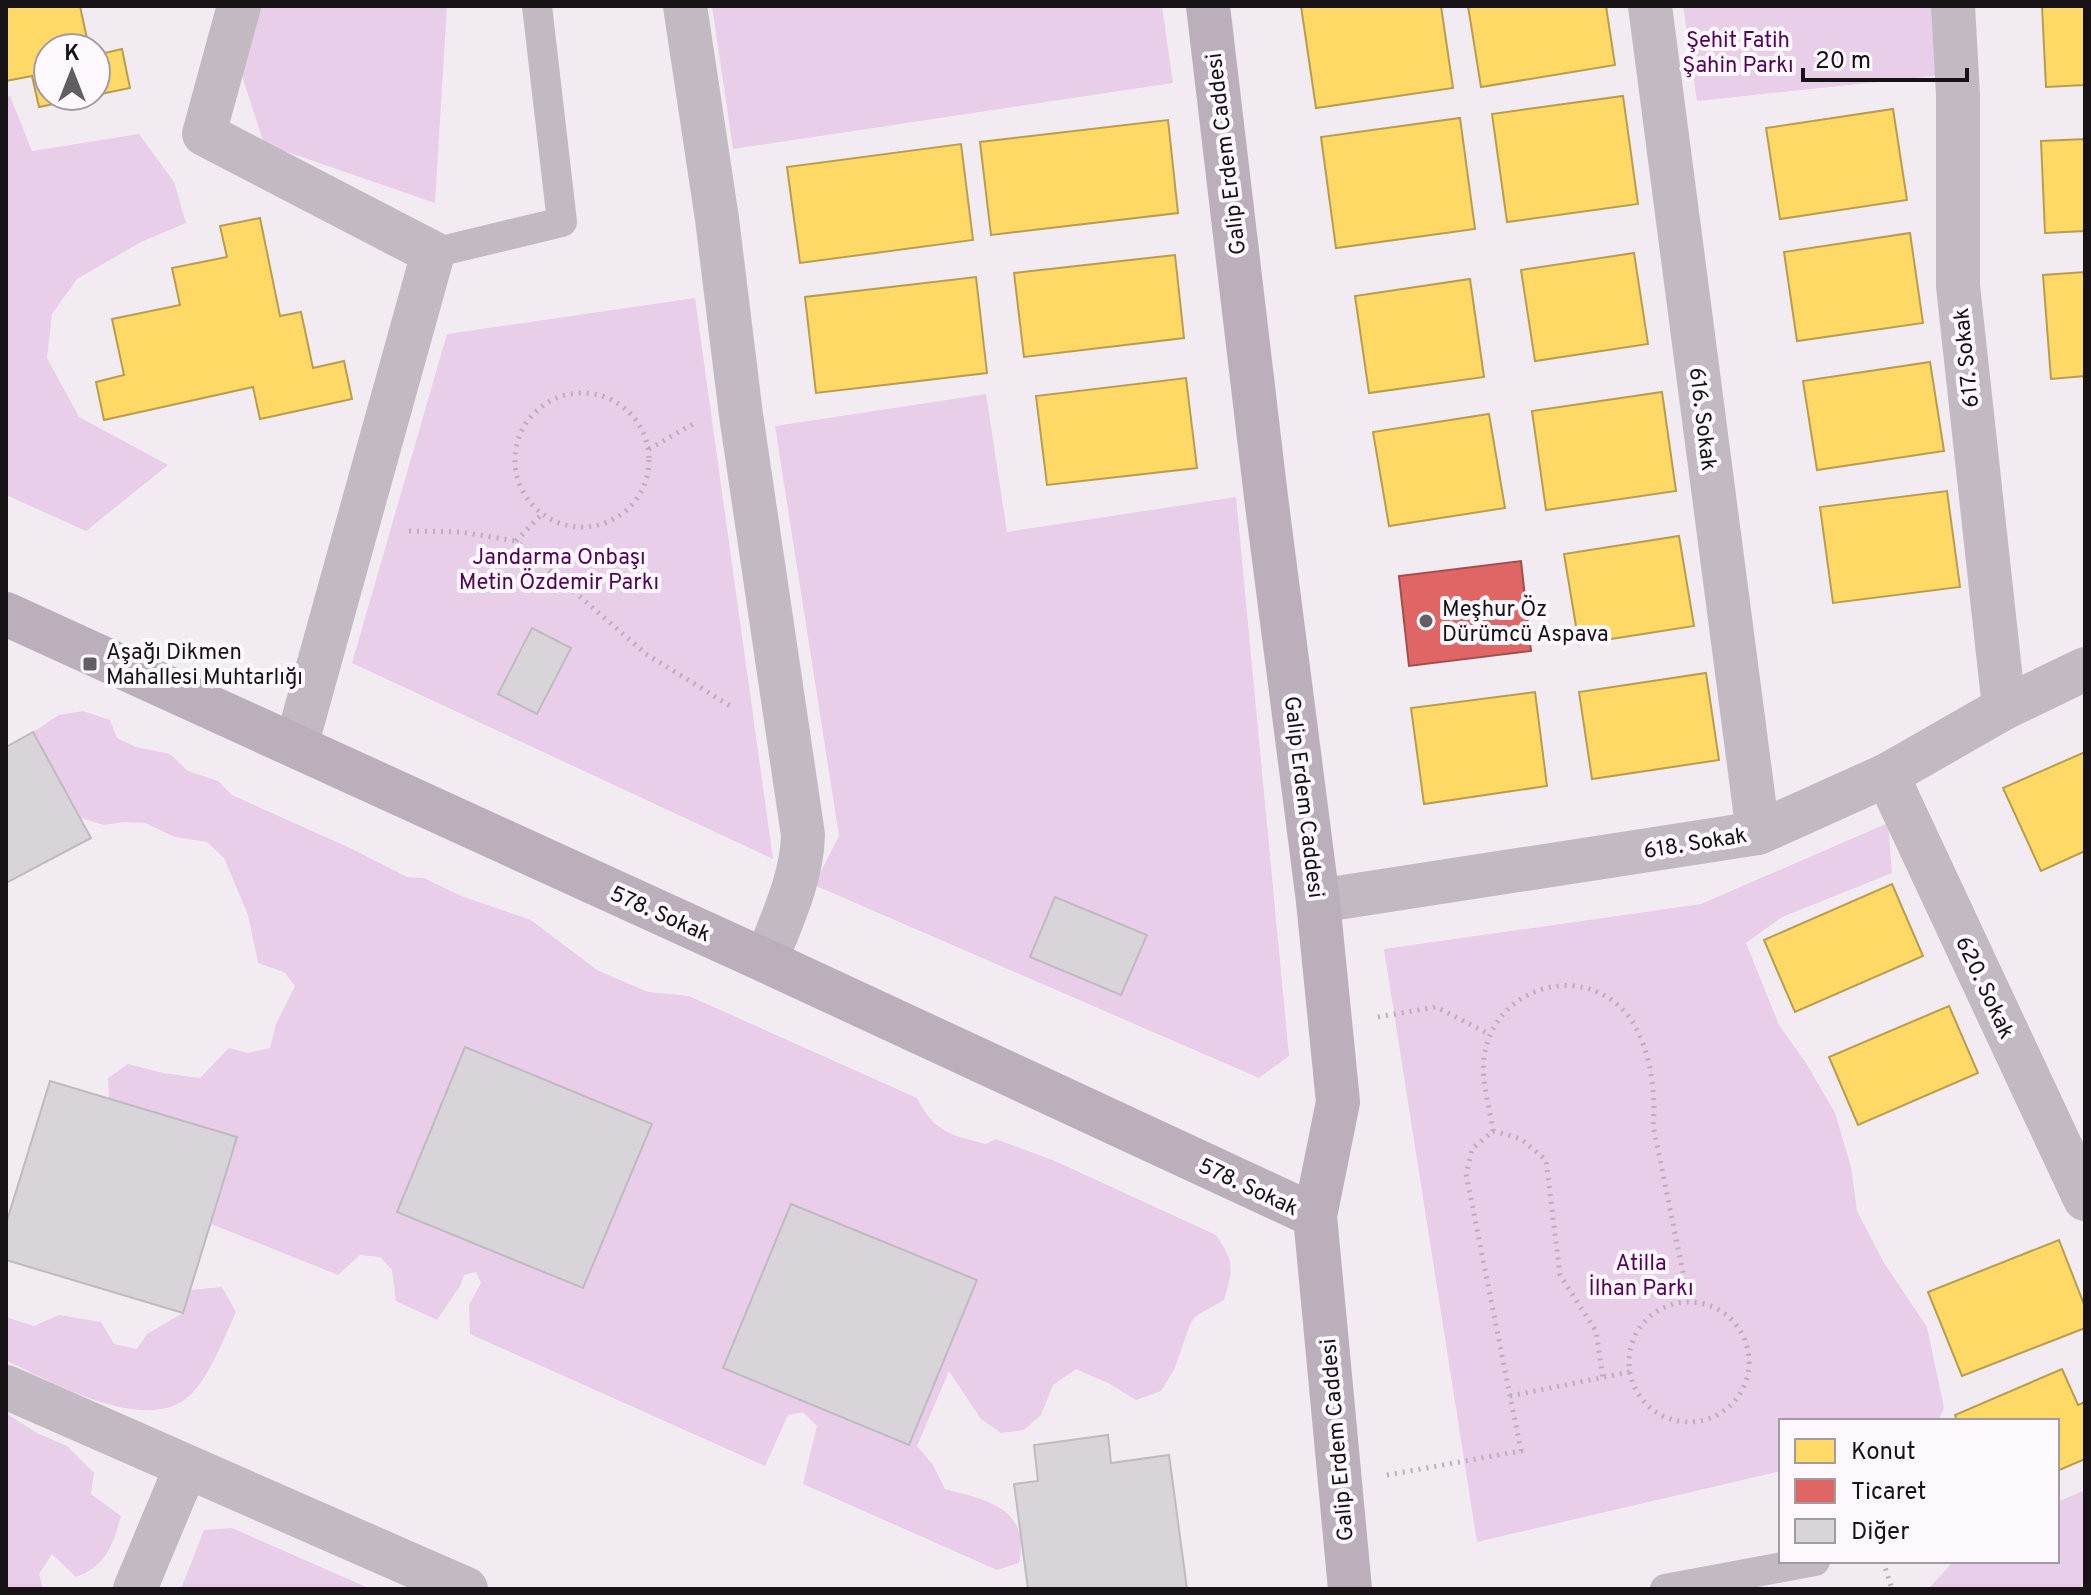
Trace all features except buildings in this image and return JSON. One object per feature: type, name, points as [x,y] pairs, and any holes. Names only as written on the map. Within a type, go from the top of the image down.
[{"type":"main road","name":"Galip Erdem Caddesi","points":[[1208,6],[1264,482],[1318,901],[1338,1102],[1315,1216],[1350,1589]]},
{"type":"main road","name":"578. Sokak","points":[[6,614],[1315,1216]]},
{"type":"street","points":[[239,6],[204,134],[433,253],[296,746]]},
{"type":"street","points":[[685,6],[803,835],[803,854],[766,961]]},
{"type":"street","name":"616. Sokak","points":[[1650,6],[1758,833]]},
{"type":"street","name":"617. Sokak","points":[[1953,6],[1958,95],[1958,286],[2004,708]]},
{"type":"street","name":"618. Sokak","points":[[1318,901],[1758,833],[1887,775],[2004,708],[2085,669]]},
{"type":"street","name":"620. Sokak","points":[[1887,775],[2085,1199]]},
{"type":"street","points":[[6,1387],[466,1589]]},
{"type":"street","points":[[135,1589],[186,1467]]},
{"type":"lane","points":[[433,253],[562,222],[537,6]]},
{"type":"lane","points":[[1665,1589],[1804,1563]]},
{"type":"path","points":[[577,392],[602,395],[625,407],[641,426],[649,449],[648,472],[641,494],[626,511],[606,523],[585,527],[562,525],[542,514],[525,497],[516,478],[514,455],[519,432],[532,413],[553,399],[577,392]]},
{"type":"path","points":[[516,541],[542,514]]},
{"type":"path","points":[[356,530],[461,532],[516,541],[646,654],[726,706],[786,722]]},
{"type":"path","points":[[1493,1131],[1483,1061],[1489,1034],[1503,1012],[1524,995],[1549,986],[1574,986],[1598,992],[1618,1005],[1634,1024],[1644,1048],[1655,1103],[1653,1125],[1689,1302]]},
{"type":"path","points":[[1330,1025],[1436,1007],[1489,1034]]},
{"type":"path","points":[[1493,1131],[1521,1139],[1546,1160],[1560,1275],[1596,1331],[1603,1378]]},
{"type":"path","points":[[1340,1484],[1521,1451],[1466,1174],[1472,1149],[1493,1131]]},
{"type":"path","points":[[1689,1302],[1716,1308],[1738,1325],[1749,1350],[1747,1379],[1734,1402],[1712,1417],[1685,1422],[1659,1414],[1639,1397],[1630,1372],[1630,1346],[1643,1322],[1664,1307],[1689,1302]]},
{"type":"path","points":[[1510,1396],[1630,1372]]},
{"type":"path","points":[[1884,1563],[1892,1589]]},
{"type":"green space","points":[[256,6],[447,6],[435,203],[264,144],[240,70]]},
{"type":"green space","points":[[712,6],[1162,6],[1173,83],[733,149]]},
{"type":"green space","name":"Şehit Fatih Şahin Parkı","points":[[1683,6],[1938,6],[1944,75],[1697,101]]},
{"type":"green space","points":[[10,96],[32,151],[139,134],[174,182],[186,223],[141,242],[77,279],[52,314],[47,358],[79,417],[168,465],[86,531],[6,495],[6,97]]},
{"type":"green space","name":"Jandarma Onbaşı Metin Özdemir Parkı","points":[[695,298],[773,859],[352,663],[447,334]]},
{"type":"green space","points":[[986,394],[1007,532],[1236,497],[1289,1056],[1259,1078],[814,885],[839,836],[775,426]]},
{"type":"green space","points":[[83,711],[110,720],[117,738],[136,747],[170,754],[188,771],[218,781],[232,795],[407,877],[424,878],[461,896],[531,920],[597,970],[648,992],[689,996],[917,1098],[930,1118],[953,1135],[986,1144],[996,1139],[1055,1161],[1216,1235],[1230,1266],[1230,1280],[1224,1300],[1196,1316],[1190,1324],[1175,1368],[1161,1391],[1136,1400],[1076,1369],[1053,1385],[1041,1415],[1024,1430],[1001,1433],[981,1419],[949,1371],[917,1446],[933,1465],[945,1489],[990,1503],[1012,1518],[1021,1544],[1019,1563],[997,1570],[803,1484],[817,1426],[803,1412],[788,1415],[765,1466],[470,1334],[469,1305],[481,1283],[476,1272],[464,1275],[437,1320],[396,1301],[392,1270],[380,1257],[360,1255],[338,1275],[211,1224],[237,1137],[109,1098],[108,1078],[128,1064],[200,1078],[229,1048],[248,1053],[270,1048],[276,1024],[295,986],[284,972],[258,963],[248,915],[224,858],[207,842],[175,837],[145,823],[104,825],[81,818],[33,732],[59,715]]},
{"type":"green space","name":"Atilla İlhan Parkı","points":[[1888,823],[1892,873],[1782,917],[1746,943],[1779,1025],[1835,1113],[1851,1167],[1857,1211],[1884,1263],[1927,1327],[1944,1408],[1939,1419],[1779,1419],[1779,1471],[1477,1542],[1384,949],[1701,904]]},
{"type":"green space","points":[[222,1287],[236,1312],[201,1381],[177,1404],[154,1410],[129,1409],[75,1393],[6,1360],[6,1317],[34,1326],[59,1315],[101,1322],[114,1344],[137,1349],[147,1334],[183,1313],[190,1290]]},
{"type":"green space","points":[[6,1413],[37,1433],[67,1446],[94,1473],[91,1494],[121,1516],[107,1553],[95,1567],[76,1577],[52,1554],[39,1574],[43,1589],[6,1589]]},
{"type":"green space","points":[[2085,1490],[2085,1589],[1928,1589],[1952,1563],[2059,1563],[2059,1501]]},
{"type":"green space","points":[[232,1528],[371,1589],[181,1589],[204,1530]]},
{"type":"place","name":"Meşhur Öz Dürümcü Aspava","points":[[1426,621]]},
{"type":"place","name":"Aşağı Dikmen Mahallesi Muhtarlığı","points":[[90,664]]}]
